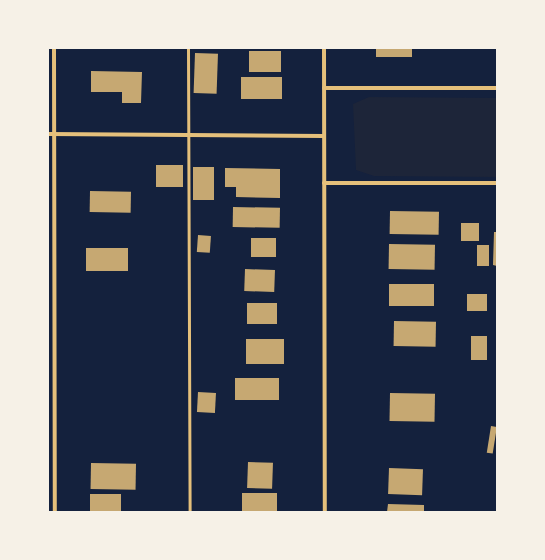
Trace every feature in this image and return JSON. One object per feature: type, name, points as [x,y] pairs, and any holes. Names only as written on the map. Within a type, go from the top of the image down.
[{"type":"street","points":[[54,48],[55,512]]},
{"type":"street","points":[[324,48],[325,512]]},
{"type":"street","points":[[324,88],[497,88]]},
{"type":"street","points":[[48,134],[324,136]]},
{"type":"street","points":[[324,183],[497,183]]},
{"type":"lane","points":[[188,48],[190,512]]},
{"type":"shaded area","points":[[369,97],[497,98],[497,177],[374,176],[356,170],[353,104]]},
{"type":"building","points":[[376,48],[412,48],[412,57],[376,57]]},
{"type":"building","points":[[249,51],[281,51],[281,72],[249,72]]},
{"type":"building","points":[[195,53],[218,54],[217,94],[194,93]]},
{"type":"building","points":[[91,71],[142,72],[141,103],[122,103],[122,92],[91,92]]},
{"type":"building","points":[[241,77],[282,77],[282,99],[241,99]]},
{"type":"building","points":[[156,165],[183,165],[183,187],[156,187]]},
{"type":"building","points":[[193,167],[214,167],[214,200],[193,200]]},
{"type":"building","points":[[225,168],[280,169],[280,198],[236,197],[236,187],[225,187]]},
{"type":"building","points":[[90,191],[131,192],[131,213],[90,212]]},
{"type":"building","points":[[233,207],[280,208],[280,228],[233,227]]},
{"type":"building","points":[[390,211],[439,212],[439,235],[390,234]]},
{"type":"building","points":[[461,223],[479,223],[479,241],[461,241]]},
{"type":"building","points":[[494,232],[497,232],[497,266],[493,265]]},
{"type":"building","points":[[198,235],[211,236],[210,253],[197,252]]},
{"type":"building","points":[[251,238],[276,238],[276,257],[251,257]]},
{"type":"building","points":[[389,244],[435,245],[435,270],[389,269]]},
{"type":"building","points":[[477,245],[489,245],[489,266],[477,266]]},
{"type":"building","points":[[86,248],[128,248],[128,271],[86,271]]},
{"type":"building","points":[[245,269],[275,270],[274,292],[244,291]]},
{"type":"building","points":[[389,284],[434,284],[434,306],[389,306]]},
{"type":"building","points":[[467,294],[487,294],[487,311],[467,311]]},
{"type":"building","points":[[247,303],[277,303],[277,324],[247,324]]},
{"type":"building","points":[[394,321],[436,322],[436,347],[394,346]]},
{"type":"building","points":[[471,336],[487,336],[487,360],[471,360]]},
{"type":"building","points":[[246,339],[284,339],[284,364],[246,364]]},
{"type":"building","points":[[235,378],[279,378],[279,400],[235,400]]},
{"type":"building","points":[[198,392],[216,393],[215,413],[197,412]]},
{"type":"building","points":[[390,393],[435,394],[435,422],[390,421]]},
{"type":"building","points":[[491,426],[497,427],[493,454],[487,453]]},
{"type":"building","points":[[248,462],[273,463],[272,489],[247,488]]},
{"type":"building","points":[[91,463],[136,464],[136,490],[91,489]]},
{"type":"building","points":[[389,468],[423,469],[422,495],[388,494]]},
{"type":"building","points":[[242,493],[277,493],[277,512],[242,512]]},
{"type":"building","points":[[90,494],[121,494],[121,512],[90,512]]},
{"type":"building","points":[[388,504],[424,505],[424,512],[387,512]]}]
